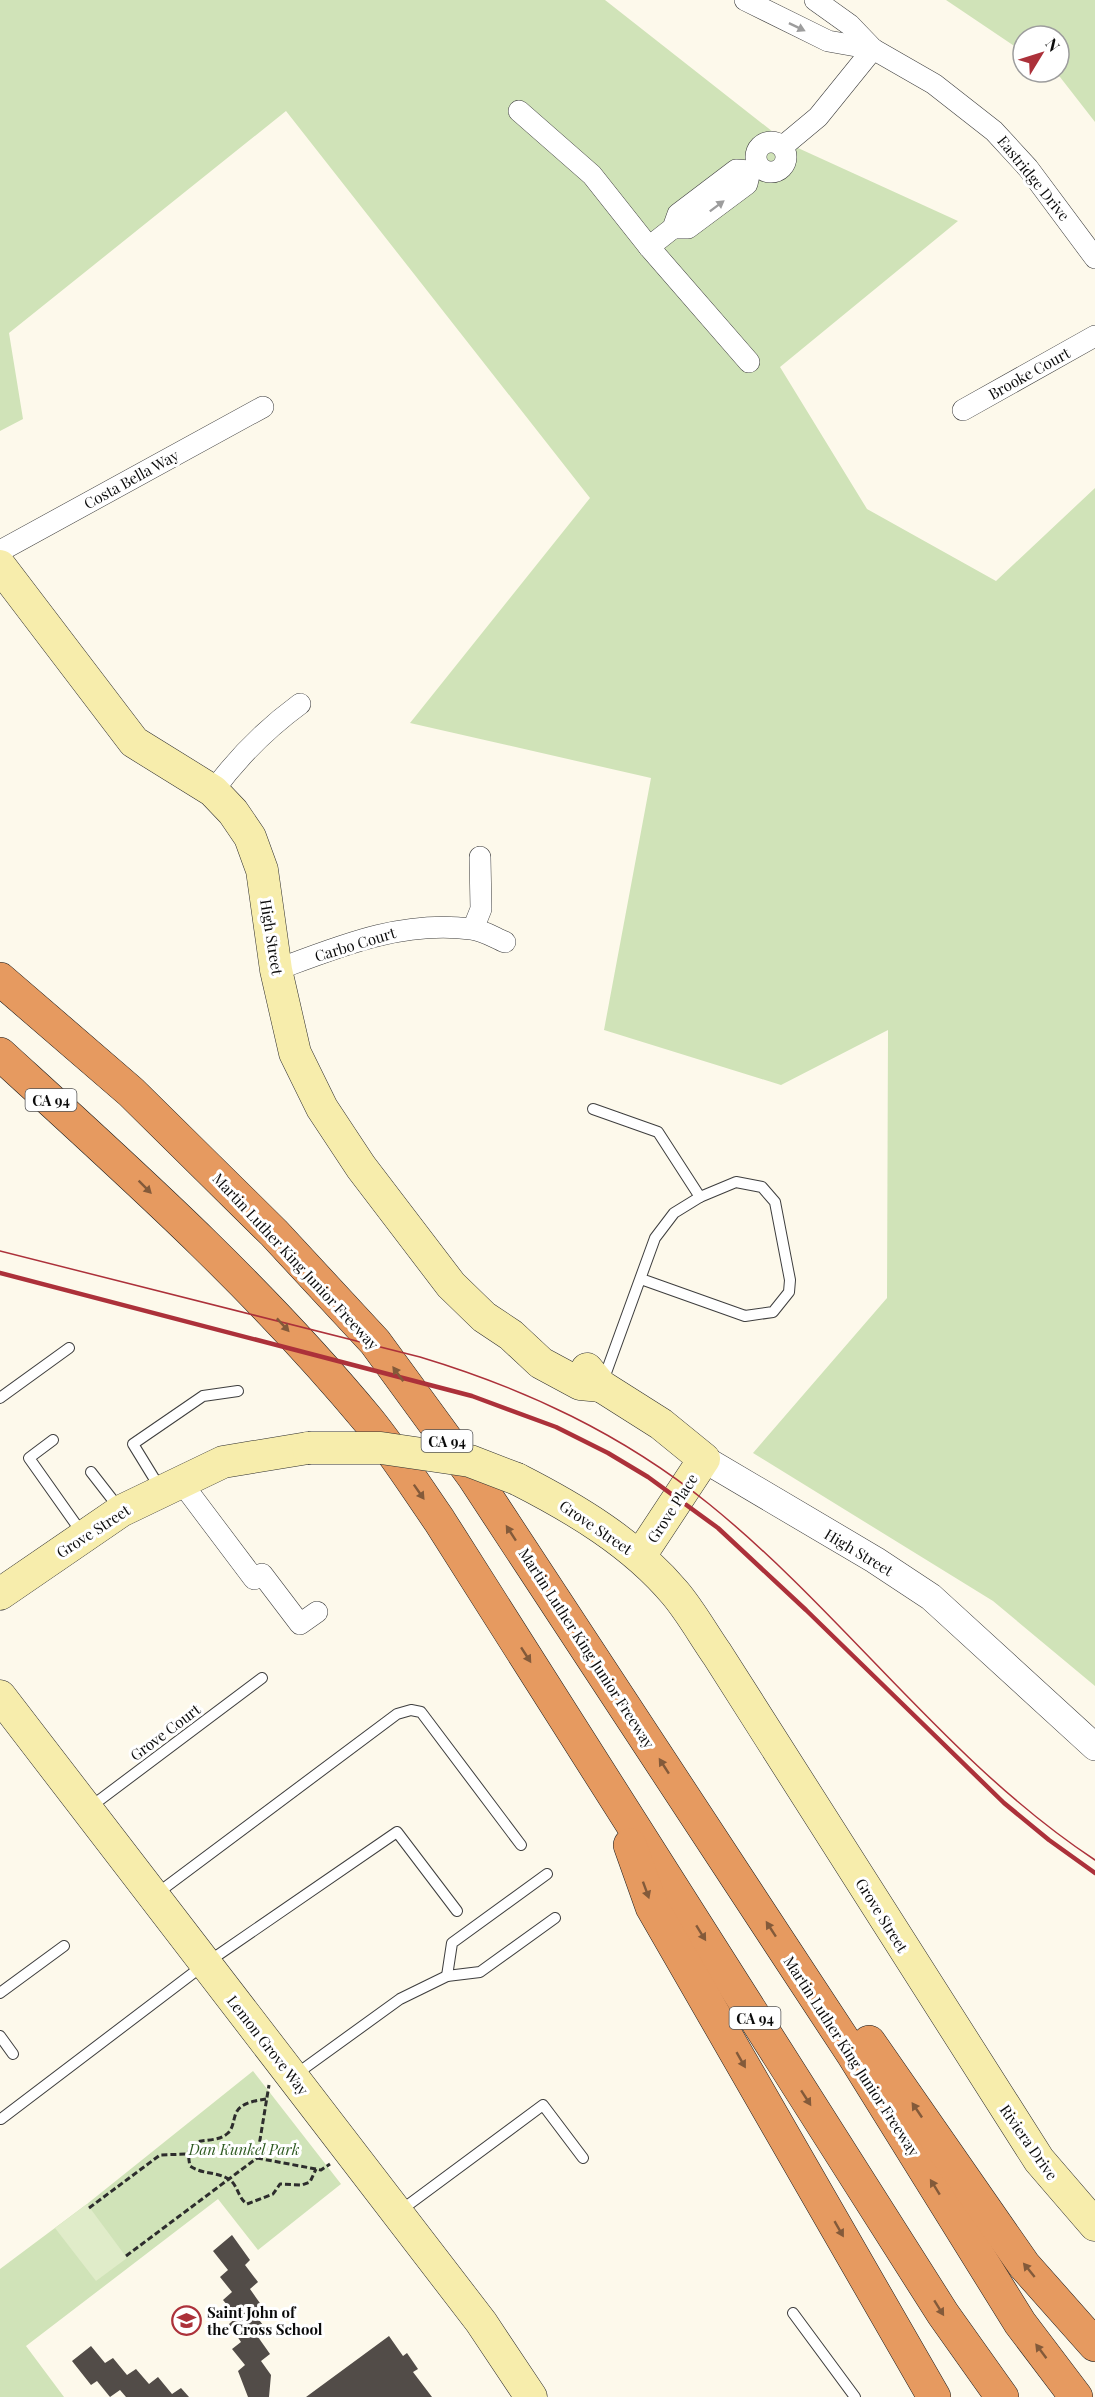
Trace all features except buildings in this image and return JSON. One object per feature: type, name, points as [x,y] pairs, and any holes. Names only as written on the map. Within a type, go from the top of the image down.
[{"type":"highway","name":"Martin Luther King Junior Freeway","points":[[0,979],[131,1092],[274,1233],[375,1342],[474,1476],[803,1978],[1020,2323],[1076,2397]]},
{"type":"highway","name":"CA 94","points":[[0,1054],[102,1147],[280,1322],[369,1421],[440,1520],[943,2314],[1002,2397]]},
{"type":"highway","points":[[0,1078],[102,1147]]},
{"type":"highway","points":[[604,1776],[652,1907],[934,2397]]},
{"type":"highway","points":[[803,1978],[876,2049],[1024,2265],[1095,2345]]},
{"type":"main road","name":"High Street","points":[[0,566],[134,742],[213,791],[233,812],[250,837],[258,859],[276,970],[295,1053],[321,1108],[361,1167],[452,1285],[484,1317],[511,1335],[541,1364],[580,1384],[601,1386],[661,1424],[705,1459]]},
{"type":"main road","name":"Grove Street","points":[[0,1594],[121,1510],[223,1462],[308,1448],[381,1448],[470,1461],[517,1479],[563,1503],[640,1557],[676,1594],[717,1654],[970,2055]]},
{"type":"main road","name":"Grove Place","points":[[640,1557],[705,1459]]},
{"type":"main road","name":"Lemon Grove Way","points":[[0,1696],[481,2322],[531,2397]]},
{"type":"main road","name":"Riviera Drive","points":[[970,2055],[1039,2160],[1095,2225]]},
{"type":"street","name":"Eastridge Drive","points":[[745,0],[828,41],[873,49]]},
{"type":"street","name":"Eastridge Drive","points":[[815,0],[850,25],[873,49],[934,84],[994,130],[1028,168],[1095,258]]},
{"type":"street","points":[[650,247],[673,228],[678,214],[736,170],[754,168],[772,172],[781,168],[786,160],[783,147],[818,117],[873,49]]},
{"type":"street","points":[[519,111],[592,175],[650,247],[749,362]]},
{"type":"street","name":"Brooke Court","points":[[963,410],[1095,336]]},
{"type":"street","name":"Costa Bella Way","points":[[0,552],[263,407]]},
{"type":"street","points":[[213,791],[236,759],[275,722],[300,704]]},
{"type":"street","points":[[473,929],[481,909],[480,857]]},
{"type":"street","name":"Carbo Court","points":[[276,970],[359,939],[399,929],[473,929],[506,942]]},
{"type":"street","name":"High Street","points":[[705,1459],[875,1560],[931,1598],[1095,1746]]},
{"type":"street","points":[[172,1486],[254,1579],[262,1574],[300,1624],[317,1612]]},
{"type":"lane","points":[[593,1109],[658,1132],[700,1197]]},
{"type":"lane","points":[[601,1386],[655,1238],[674,1213],[700,1197],[736,1182],[762,1187],[775,1202],[790,1280],[789,1292],[773,1312],[745,1316],[641,1279]]},
{"type":"lane","points":[[0,1398],[69,1348]]},
{"type":"lane","points":[[172,1486],[133,1444],[203,1396],[238,1390]]},
{"type":"lane","points":[[53,1440],[29,1458],[84,1536]]},
{"type":"lane","points":[[92,1472],[121,1510]]},
{"type":"lane","name":"Grove Court","points":[[87,1810],[262,1678]]},
{"type":"lane","points":[[153,1897],[396,1713],[411,1710],[421,1712],[521,1845]]},
{"type":"lane","points":[[1,2119],[205,1964],[396,1832],[457,1911]]},
{"type":"lane","points":[[447,1977],[452,1943],[547,1874]]},
{"type":"lane","points":[[289,2074],[400,1999],[447,1977],[480,1972],[555,1918]]},
{"type":"lane","points":[[0,1993],[64,1947]]},
{"type":"lane","points":[[0,2036],[13,2054]]},
{"type":"lane","points":[[398,2213],[543,2105],[583,2158]]},
{"type":"lane","points":[[793,2313],[855,2397]]},
{"type":"path","points":[[126,2256],[256,2158],[267,2086],[289,2074]]},
{"type":"path","points":[[266,2099],[244,2104],[235,2113],[234,2124],[227,2134],[214,2139],[198,2141],[190,2146],[187,2154],[190,2166],[200,2173],[219,2174],[229,2179],[234,2184],[241,2200],[247,2204],[273,2194],[280,2184],[302,2185],[310,2182],[316,2169]]},
{"type":"path","points":[[256,2158],[321,2170],[348,2150]]},
{"type":"path","points":[[89,2208],[160,2155],[187,2154]]},
{"type":"green space","points":[[0,0],[605,0],[787,143],[958,221],[780,367],[867,509],[996,581],[1095,488],[1095,1686],[993,1601],[753,1453],[887,1298],[888,1030],[781,1085],[604,1030],[651,778],[410,723],[590,498],[286,111],[9,333],[23,419],[0,431]]},
{"type":"green space","points":[[946,0],[1095,0],[1095,122],[1065,84],[1071,84],[1071,24],[1011,24],[1011,44]]},
{"type":"green space","name":"Dan Kunkel Park","points":[[253,2071],[341,2184],[258,2250],[218,2199],[26,2346],[64,2397],[0,2397],[0,2269],[87,2204]]},
{"type":"green space","points":[[87,2204],[127,2258],[96,2281],[55,2228]]},
{"type":"tram line","points":[[0,1251],[420,1357],[535,1399],[607,1435],[676,1479],[759,1547],[944,1734],[992,1779],[1042,1821],[1095,1860]]},
{"type":"railway","points":[[0,1273],[472,1396],[556,1427],[608,1453],[648,1477],[718,1528],[806,1610],[1004,1803],[1049,1840],[1095,1873]]},
{"type":"place","name":"Saint John of the Cross School","points":[[186,2321]]}]
